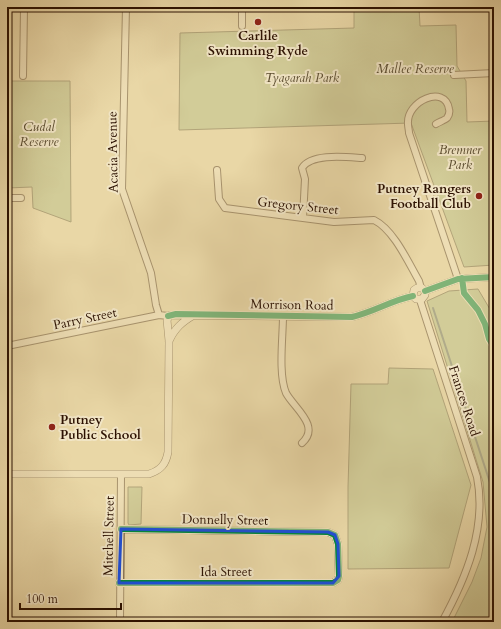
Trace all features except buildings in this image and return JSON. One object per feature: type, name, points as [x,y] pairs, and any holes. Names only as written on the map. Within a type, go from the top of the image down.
[{"type":"street","points":[[23,76],[24,7]]},
{"type":"street","name":"Acacia Avenue","points":[[126,7],[122,189],[151,274],[159,315]]},
{"type":"street","points":[[242,7],[242,26]]},
{"type":"street","points":[[454,75],[494,73]]},
{"type":"street","points":[[436,124],[447,118],[450,112],[449,107],[443,99],[432,96],[424,99],[413,107],[409,114],[407,123],[458,279]]},
{"type":"street","points":[[303,218],[305,179],[302,168],[305,164],[312,160],[337,157],[362,158]]},
{"type":"street","name":"Gregory Street","points":[[217,170],[219,199],[225,208],[334,222],[374,220],[392,236],[423,289]]},
{"type":"street","points":[[7,198],[22,198]]},
{"type":"street","points":[[423,289],[424,297],[420,300],[413,296],[414,290],[417,288],[423,289],[458,279],[494,277]]},
{"type":"street","name":"Morrison Road","points":[[168,316],[172,314],[352,316],[367,313],[404,298],[413,296]]},
{"type":"street","name":"Frances Road","points":[[420,300],[477,477],[480,496],[478,526],[470,560],[458,590],[442,622]]},
{"type":"street","name":"Parry Street","points":[[7,346],[159,315],[168,316]]},
{"type":"street","points":[[169,341],[177,326],[195,315]]},
{"type":"street","points":[[7,474],[149,474],[162,467],[167,458],[168,316]]},
{"type":"street","points":[[283,316],[282,379],[287,394],[303,415],[307,423],[309,430],[307,438],[302,443]]},
{"type":"street","name":"Mitchell Street","points":[[120,622],[119,583],[121,475]]},
{"type":"street","name":"Donnelly Street","points":[[121,529],[328,532],[335,535],[338,544],[339,576],[338,580],[333,583]]},
{"type":"street","name":"Ida Street","points":[[119,583],[333,583]]},
{"type":"highlighted area","points":[[121,529],[328,532],[335,535],[338,544],[339,576],[333,583],[119,583]]},
{"type":"green space","points":[[354,7],[419,7],[420,26],[456,25],[457,66],[466,81],[467,122],[494,121],[494,265],[464,267],[411,123],[179,130],[180,33],[354,28]]},
{"type":"green space","name":"Cudal Reserve","points":[[7,81],[70,81],[71,222],[33,208],[32,187],[7,188]]},
{"type":"green space","points":[[478,289],[494,316],[494,622],[452,622],[472,582],[481,558],[487,527],[483,482],[427,301],[449,291]]},
{"type":"green space","points":[[389,368],[433,369],[471,485],[449,568],[348,569],[348,487],[351,384],[388,384]]},
{"type":"green space","points":[[128,487],[142,487],[141,524],[129,525],[128,523]]},
{"type":"waterway","points":[[433,308],[494,495]]},
{"type":"cycle path","points":[[425,291],[458,279],[494,277]]},
{"type":"cycle path","points":[[462,278],[464,293],[478,310],[485,324],[489,339],[494,347]]},
{"type":"cycle path","points":[[168,316],[176,314],[352,317],[413,296]]},
{"type":"cycle path","points":[[119,583],[333,583],[338,580],[339,576],[338,544],[335,535],[328,532],[121,529]]},
{"type":"place","name":"Carlile Swimming Ryde","points":[[258,22]]},
{"type":"place","name":"Putney Rangers Football Club","points":[[479,196]]},
{"type":"place","name":"Putney Public School","points":[[52,427]]},
{"type":"park label","name":"Mallee Reserve","points":[[415,69]]},
{"type":"park label","name":"Tyagarah Park","points":[[302,78]]},
{"type":"park label","name":"Bremner Park","points":[[460,158]]}]
